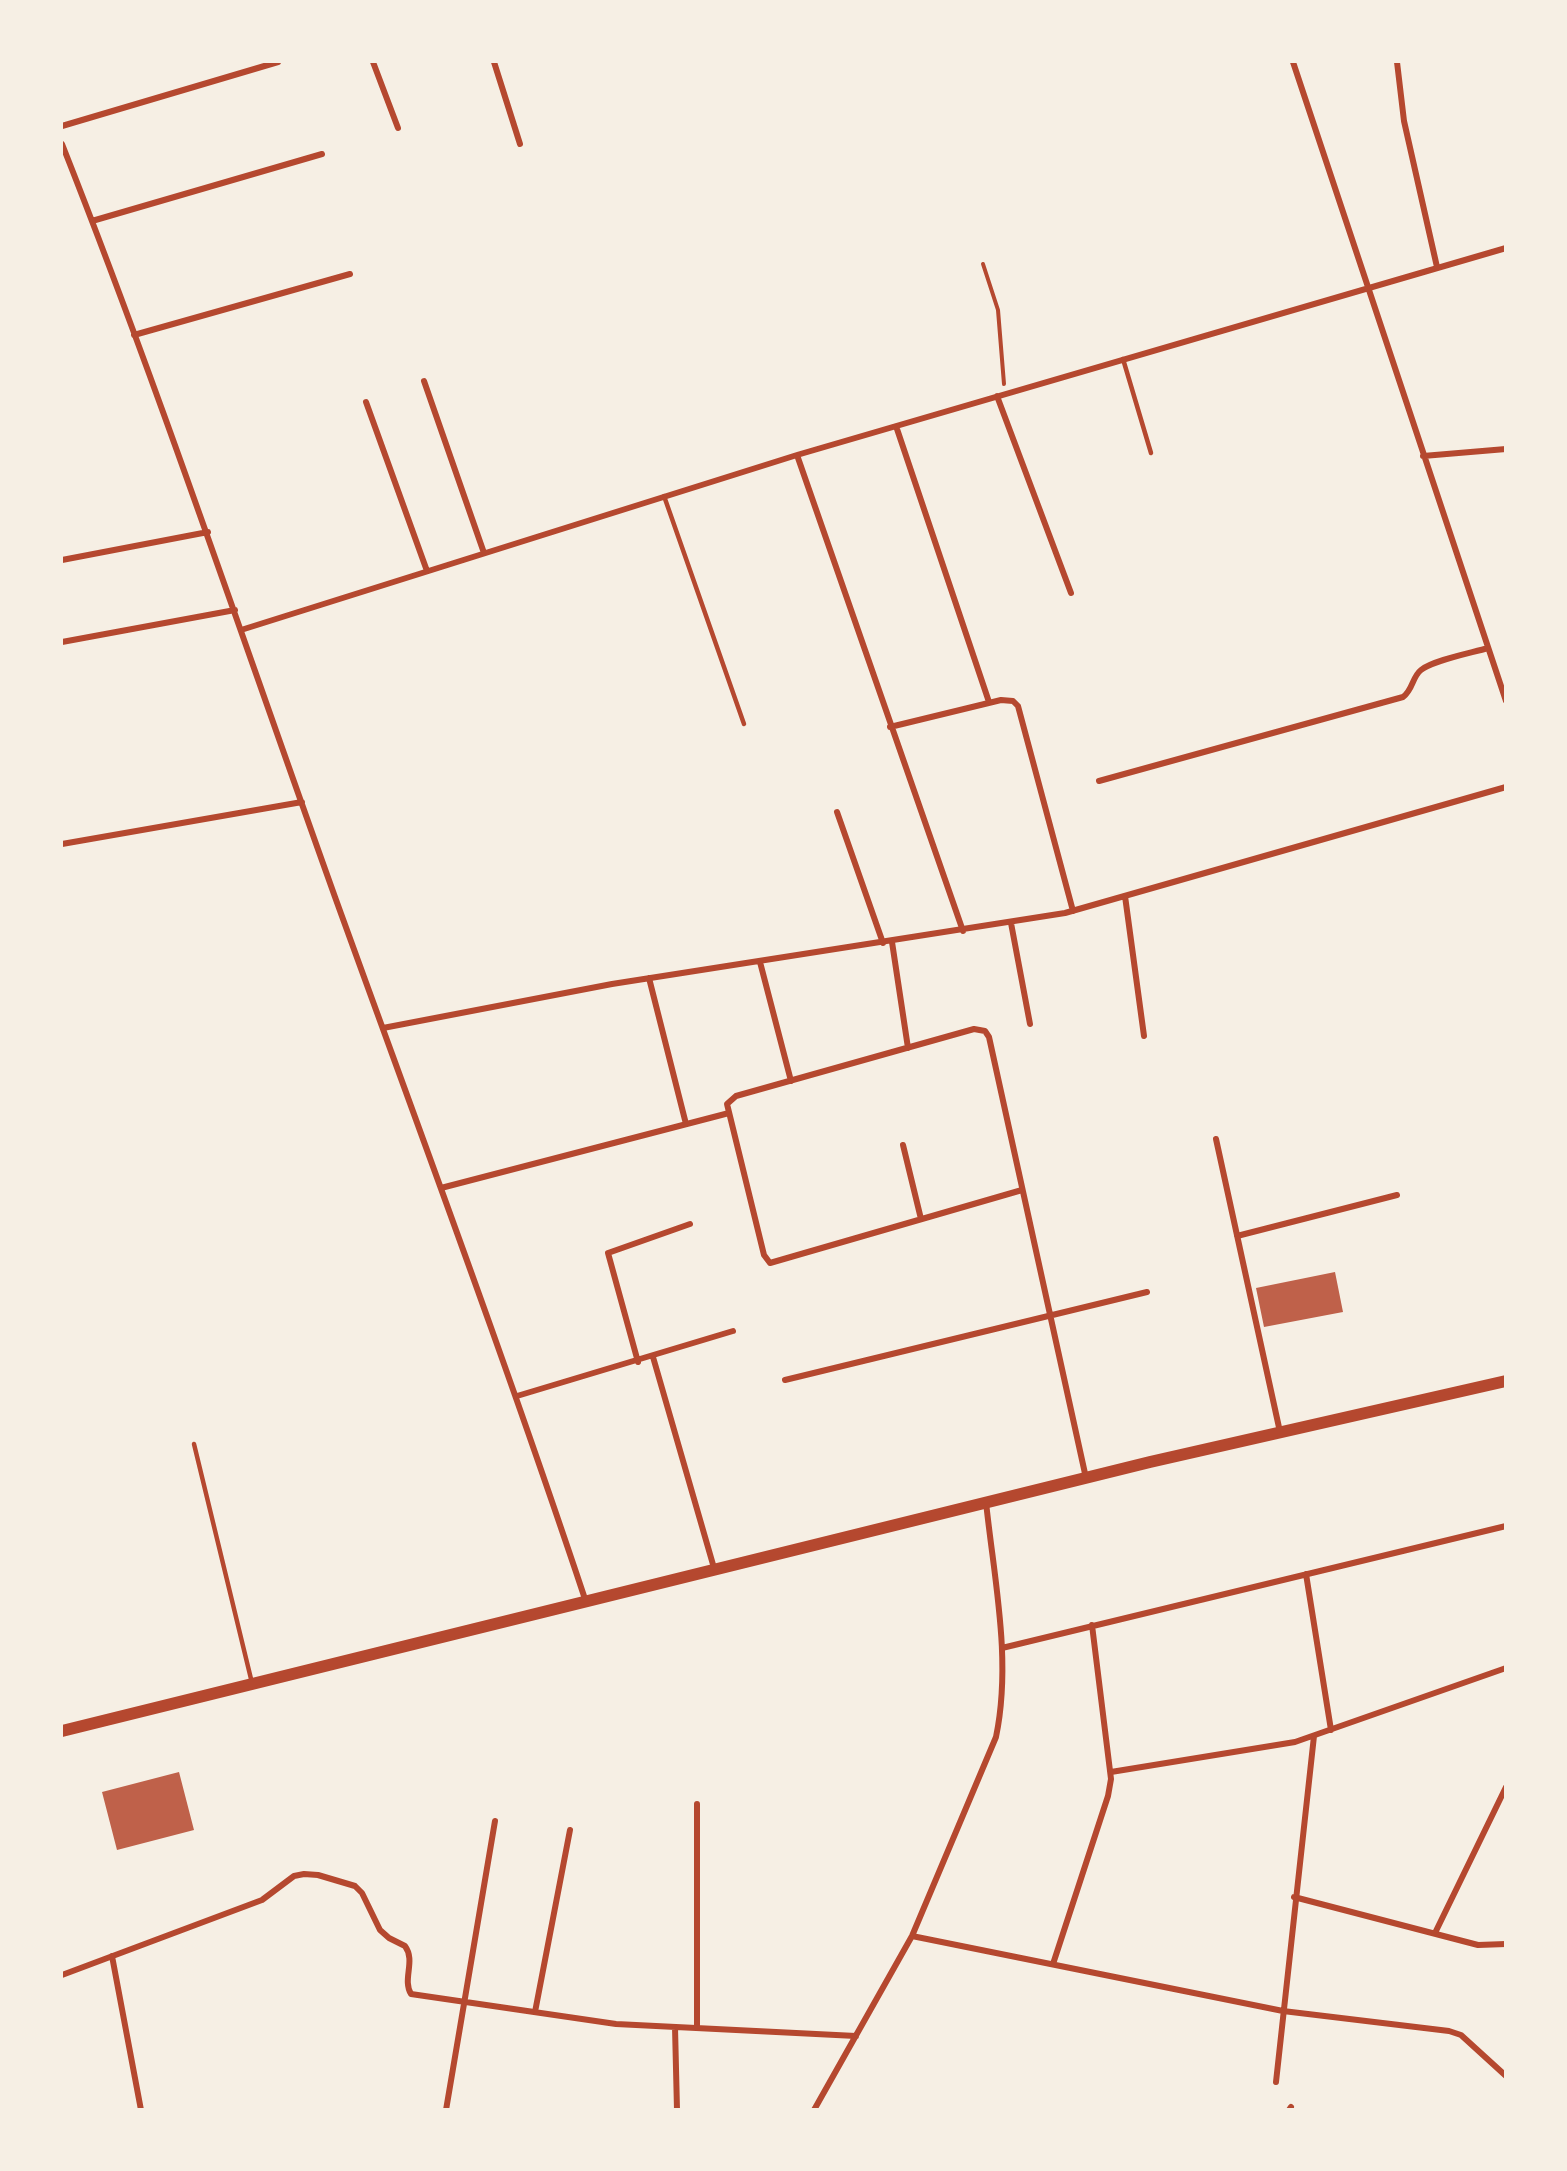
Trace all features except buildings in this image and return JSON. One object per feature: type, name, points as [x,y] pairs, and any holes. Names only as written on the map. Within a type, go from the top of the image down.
[{"type":"main road","points":[[62,1731],[986,1502],[1506,1381]]},
{"type":"street","points":[[62,126],[278,62]]},
{"type":"street","points":[[373,62],[398,128]]},
{"type":"street","points":[[494,62],[520,144]]},
{"type":"street","points":[[1293,62],[1506,701]]},
{"type":"street","points":[[1397,62],[1404,121],[1437,267]]},
{"type":"street","points":[[62,144],[208,532],[302,802],[517,1396],[585,1602]]},
{"type":"street","points":[[92,221],[322,154]]},
{"type":"street","points":[[242,630],[797,455],[1368,286],[1506,248]]},
{"type":"street","points":[[134,335],[350,274]]},
{"type":"street","points":[[424,381],[484,553]]},
{"type":"street","points":[[997,396],[1071,593]]},
{"type":"street","points":[[366,402],[427,571]]},
{"type":"street","points":[[896,426],[989,702]]},
{"type":"street","points":[[1423,456],[1506,449]]},
{"type":"street","points":[[797,455],[890,728],[963,931]]},
{"type":"street","points":[[62,560],[208,532]]},
{"type":"street","points":[[62,642],[235,610]]},
{"type":"street","points":[[1100,781],[1403,697],[1408,694],[1415,676],[1424,668],[1488,648]]},
{"type":"street","points":[[890,728],[989,702],[1008,699],[1018,706],[1073,911]]},
{"type":"street","points":[[383,1028],[649,978],[963,931],[1073,911],[1506,787]]},
{"type":"street","points":[[62,844],[302,802]]},
{"type":"street","points":[[837,812],[883,943]]},
{"type":"street","points":[[1125,896],[1144,1036]]},
{"type":"street","points":[[1011,923],[1030,1024]]},
{"type":"street","points":[[892,942],[908,1048]]},
{"type":"street","points":[[760,962],[791,1081]]},
{"type":"street","points":[[649,978],[686,1124]]},
{"type":"street","points":[[1022,1190],[770,1263],[764,1255],[729,1113],[729,1100],[974,1029],[985,1031],[988,1037],[1022,1190],[1086,1478]]},
{"type":"street","points":[[441,1188],[729,1113]]},
{"type":"street","points":[[1216,1139],[1280,1432]]},
{"type":"street","points":[[903,1145],[921,1219]]},
{"type":"street","points":[[1237,1236],[1397,1195]]},
{"type":"street","points":[[638,1362],[608,1253],[690,1224]]},
{"type":"street","points":[[785,1380],[1147,1292]]},
{"type":"street","points":[[517,1396],[638,1362],[733,1331]]},
{"type":"street","points":[[653,1357],[714,1568]]},
{"type":"street","points":[[814,2109],[912,1936],[996,1737],[1003,1692],[1002,1648],[986,1502]]},
{"type":"street","points":[[1002,1648],[1506,1526]]},
{"type":"street","points":[[1306,1574],[1331,1730]]},
{"type":"street","points":[[1053,1964],[1108,1796],[1111,1772],[1092,1625]]},
{"type":"street","points":[[1111,1772],[1295,1742],[1506,1668]]},
{"type":"street","points":[[1276,2082],[1294,1897],[1314,1736]]},
{"type":"street","points":[[1435,1933],[1506,1786]]},
{"type":"street","points":[[697,1804],[697,2028]]},
{"type":"street","points":[[446,2109],[495,1821]]},
{"type":"street","points":[[535,2012],[570,1830]]},
{"type":"street","points":[[62,1975],[262,1900],[294,1876],[318,1875],[355,1886],[362,1893],[380,1930],[389,1938],[405,1946],[411,1959],[408,1989],[411,1994],[616,2024],[856,2036]]},
{"type":"street","points":[[1294,1897],[1478,1945],[1506,1944]]},
{"type":"street","points":[[912,1936],[1283,2011],[1449,2031],[1461,2035],[1506,2076]]},
{"type":"street","points":[[112,1956],[141,2109]]},
{"type":"street","points":[[675,2027],[677,2109]]},
{"type":"lane","points":[[1123,359],[1151,453]]},
{"type":"lane","points":[[664,496],[744,724]]},
{"type":"lane","points":[[194,1444],[252,1683]]},
{"type":"path","points":[[983,264],[1000,320],[1005,393]]}]
